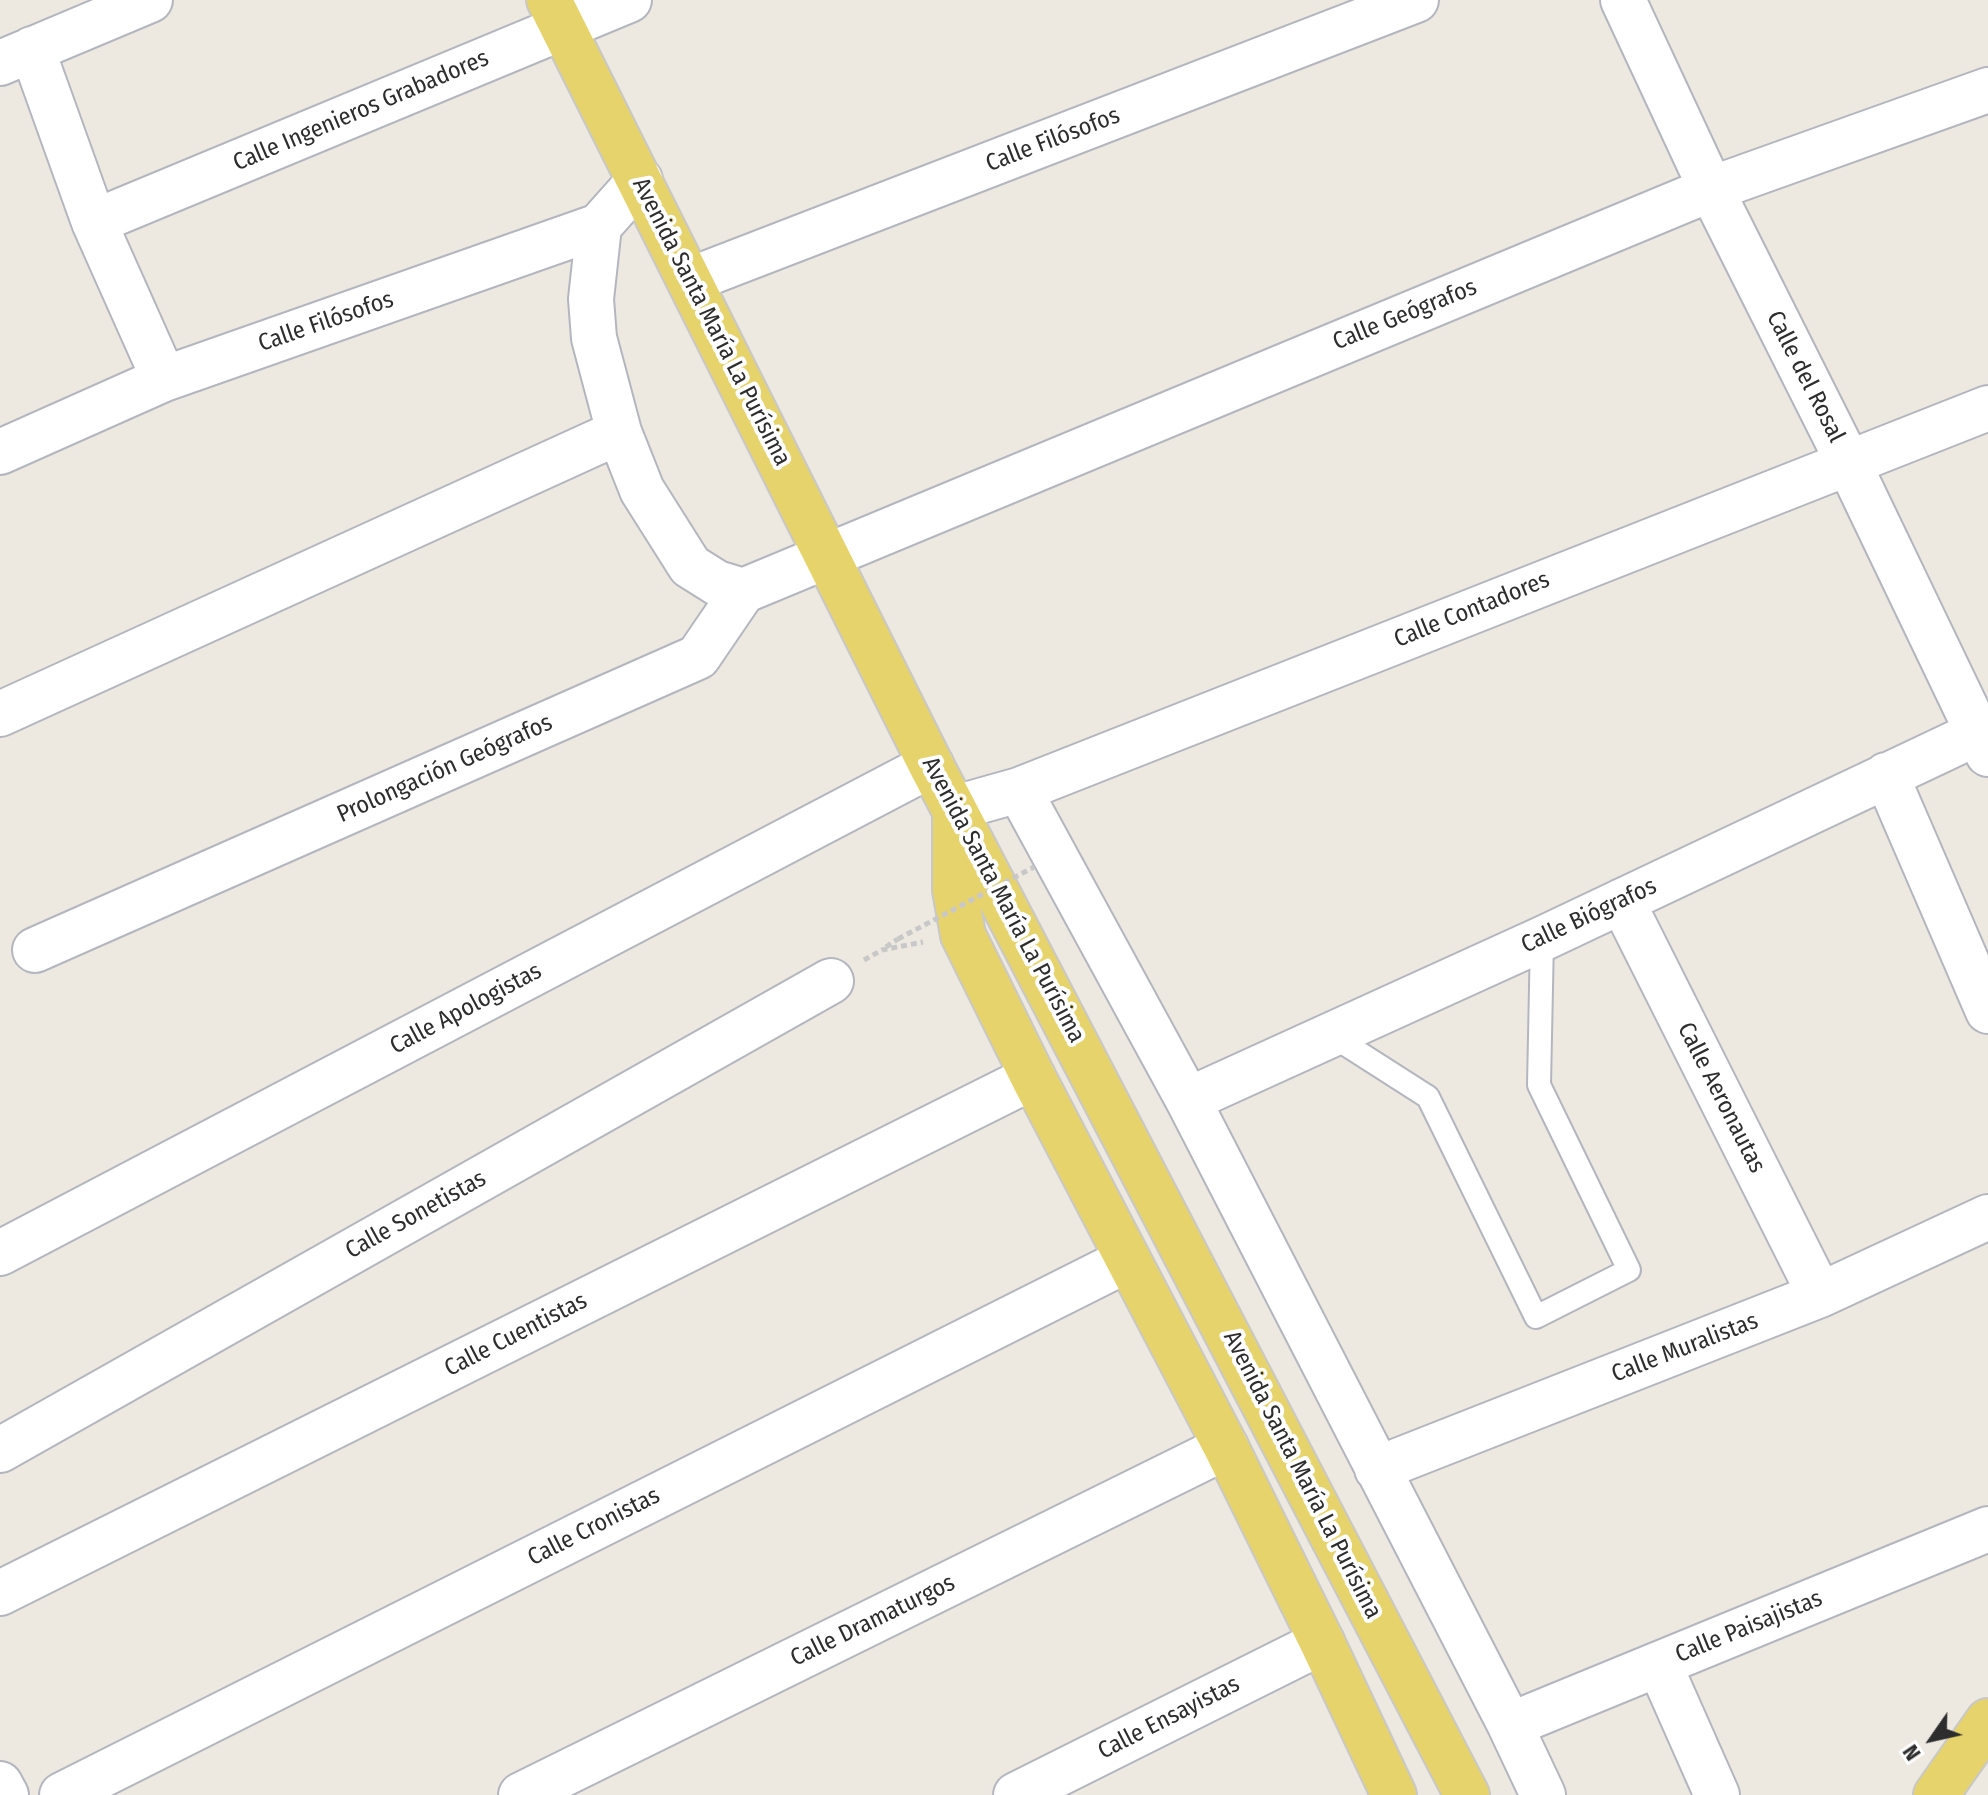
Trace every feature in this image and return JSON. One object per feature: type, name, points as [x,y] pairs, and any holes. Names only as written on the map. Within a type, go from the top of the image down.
[{"type":"main road","name":"Avenida Santa María La Purísima","points":[[556,14],[931,765],[1467,1795]]},
{"type":"main road","points":[[955,808],[955,890],[963,935],[1127,1260],[1226,1447],[1394,1795]]},
{"type":"main road","points":[[1936,1795],[1988,1721]]},
{"type":"street","points":[[150,0],[16,56],[164,379]]},
{"type":"street","name":"Calle Ingenieros Grabadores","points":[[94,222],[556,14],[629,0]]},
{"type":"street","name":"Calle Filósofos","points":[[690,280],[1416,0]]},
{"type":"street","name":"Calle del Rosal","points":[[1623,0],[1711,189],[1985,738]]},
{"type":"street","name":"Calle Geógrafos","points":[[827,554],[1711,189],[1988,90]]},
{"type":"street","name":"Calle Filósofos","points":[[0,452],[164,379],[599,226],[640,180]]},
{"type":"street","points":[[599,226],[591,299],[594,338],[619,432],[642,490],[690,566],[717,583],[743,591],[827,554]]},
{"type":"street","name":"Calle Contadores","points":[[955,808],[1019,790],[1988,408]]},
{"type":"street","points":[[0,714],[619,432]]},
{"type":"street","name":"Prolongación Geógrafos","points":[[35,950],[698,657],[743,591]]},
{"type":"street","name":"Calle Biógrafos","points":[[1188,1100],[1542,939],[1886,775],[1985,738]]},
{"type":"street","name":"Calle Apologistas","points":[[0,1253],[931,765]]},
{"type":"street","points":[[1886,775],[1988,1011]]},
{"type":"street","points":[[1019,790],[1188,1100],[1510,1725],[1543,1795]]},
{"type":"street","name":"Calle Aeronautas","points":[[1622,901],[1820,1295]]},
{"type":"street","name":"Calle Sonetistas","points":[[0,1450],[831,981]]},
{"type":"street","name":"Calle Cuentistas","points":[[0,1593],[1033,1077]]},
{"type":"street","name":"Calle Muralistas","points":[[1377,1469],[1820,1295],[1988,1217]]},
{"type":"street","name":"Calle Cronistas","points":[[62,1795],[1127,1260]]},
{"type":"street","name":"Calle Dramaturgos","points":[[521,1795],[1226,1447]]},
{"type":"street","name":"Calle Paisajistas","points":[[1510,1725],[1988,1529]]},
{"type":"street","name":"Calle Ensayistas","points":[[1016,1795],[1322,1642]]},
{"type":"street","points":[[1659,1664],[1717,1795]]},
{"type":"street","points":[[0,1784],[6,1795]]},
{"type":"lane","points":[[1331,1035],[1428,1097],[1536,1317],[1629,1270],[1539,1085],[1542,939]]},
{"type":"path","points":[[831,981],[898,939],[1034,867]]},
{"type":"path","points":[[882,950],[963,935]]}]
